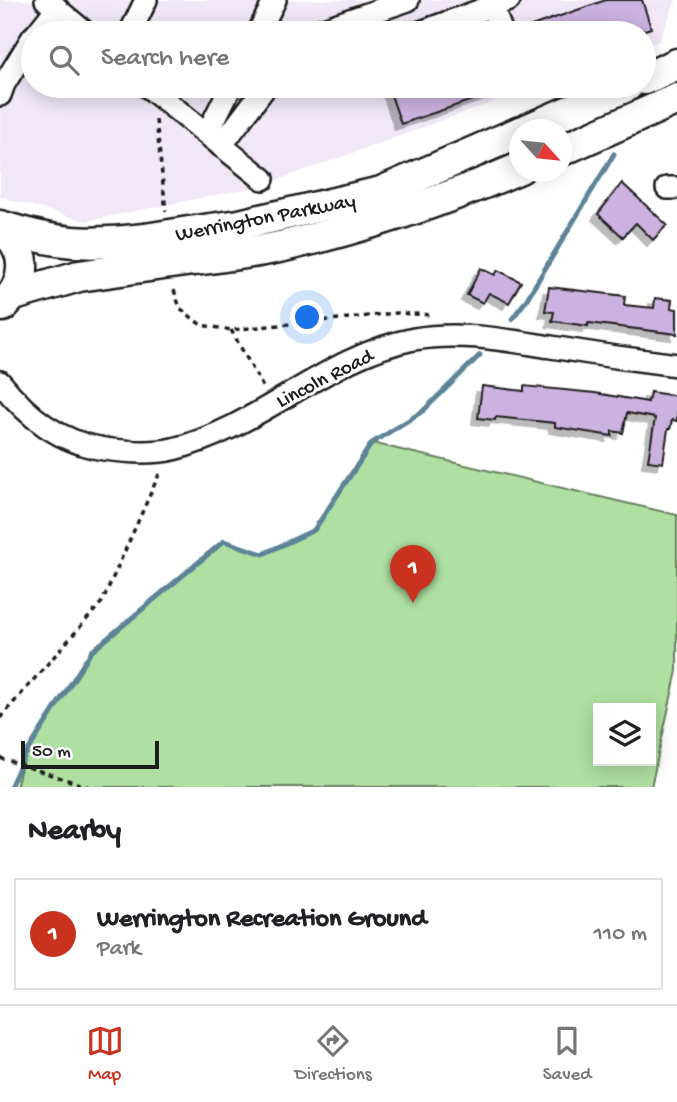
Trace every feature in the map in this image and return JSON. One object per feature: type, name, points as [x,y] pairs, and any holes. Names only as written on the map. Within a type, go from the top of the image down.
[{"type":"highway","points":[[656,74],[677,64]]},
{"type":"highway","points":[[551,119],[599,98]]},
{"type":"highway","points":[[572,146],[677,99]]},
{"type":"highway","name":"Werrington Parkway","points":[[191,246],[239,225],[381,192],[509,137]]},
{"type":"highway","name":"Werrington Parkway","points":[[4,307],[79,276],[147,253],[191,246],[283,246],[385,218],[509,173]]},
{"type":"highway","points":[[0,226],[16,243],[22,269],[20,283],[4,307]]},
{"type":"highway","name":"Werrington Parkway","points":[[0,226],[38,239],[106,243],[147,253]]},
{"type":"street","points":[[136,21],[146,0]]},
{"type":"street","points":[[264,21],[275,0]]},
{"type":"street","points":[[360,21],[408,0]]},
{"type":"street","points":[[451,21],[500,3],[501,21]]},
{"type":"street","points":[[43,21],[52,4],[72,21]]},
{"type":"street","points":[[0,95],[21,56]]},
{"type":"street","points":[[162,98],[263,179]]},
{"type":"street","points":[[214,140],[227,98]]},
{"type":"street","points":[[214,140],[254,98]]},
{"type":"street","name":"Lincoln Road","points":[[0,382],[20,407],[45,426],[72,440],[121,451],[149,452],[172,449],[206,438],[351,361],[391,344],[415,339],[461,336],[500,339],[677,365]]},
{"type":"path","points":[[153,98],[166,212]]},
{"type":"path","points":[[174,290],[180,308],[201,325],[231,330],[397,313],[445,316]]},
{"type":"path","points":[[231,330],[264,389]]},
{"type":"path","points":[[0,718],[102,602],[159,473]]},
{"type":"path","points":[[1,758],[89,787]]},
{"type":"shaded area","points":[[0,0],[676,0],[659,41],[656,42],[656,21],[21,21],[21,98],[504,98],[261,186],[86,221],[0,197]]},
{"type":"green space","points":[[372,443],[677,515],[677,671],[656,765],[656,703],[593,703],[593,766],[656,766],[651,787],[16,787],[24,757],[91,652],[224,541],[263,554],[314,530]]},
{"type":"building","points":[[606,0],[642,0],[649,21],[546,21]]},
{"type":"building","points":[[392,98],[478,98],[401,124]]},
{"type":"building","points":[[622,183],[667,225],[653,240],[636,223],[623,237],[598,214]]},
{"type":"building","points":[[481,268],[495,275],[498,270],[521,282],[509,303],[489,293],[483,303],[467,295]]},
{"type":"building","points":[[549,287],[625,296],[624,305],[654,308],[655,298],[672,300],[671,308],[677,309],[677,334],[552,321],[554,312],[545,311]]},
{"type":"building","points":[[482,386],[524,391],[524,386],[595,393],[648,402],[650,392],[677,396],[677,421],[672,420],[668,429],[663,463],[648,461],[655,418],[627,413],[623,433],[612,431],[612,436],[555,427],[555,423],[496,417],[495,420],[478,418]]},
{"type":"waterway","points":[[512,319],[525,302],[614,154]]},
{"type":"waterway","points":[[10,787],[24,757],[91,652],[224,541],[263,554],[314,530],[372,443],[423,411],[480,355]]},
{"type":"place","name":"Werrington Recreation Ground","points":[[413,603]]}]
